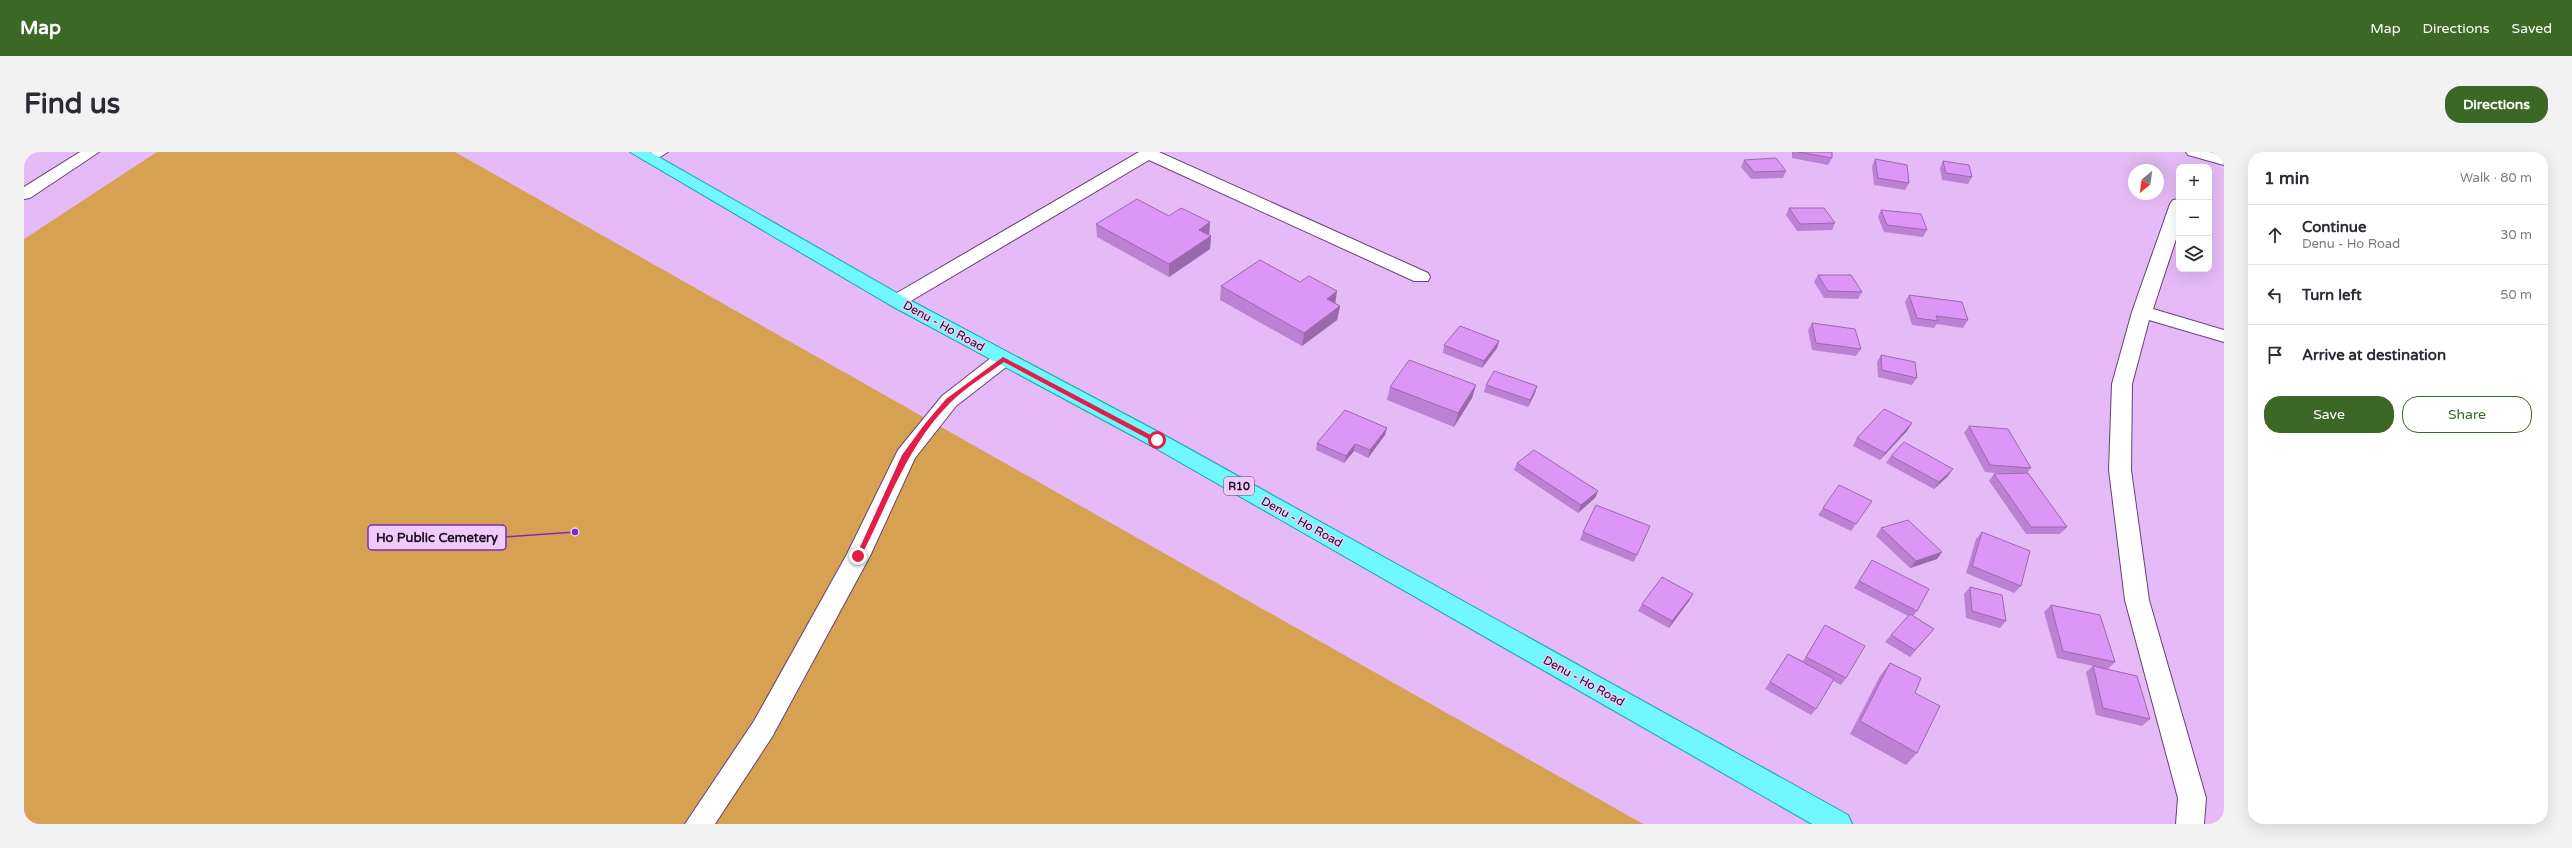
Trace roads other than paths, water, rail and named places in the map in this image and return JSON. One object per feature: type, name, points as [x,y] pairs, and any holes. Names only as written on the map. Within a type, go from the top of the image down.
[{"type":"main road","name":"Denu - Ho Road","points":[[650,154],[714,197],[896,301],[1157,440],[1838,824]]},
{"type":"street","points":[[24,194],[91,152]]},
{"type":"street","points":[[2190,164],[2193,152],[2224,160]]},
{"type":"street","points":[[896,301],[1148,153],[1420,277]]},
{"type":"street","points":[[2176,213],[2142,312],[2122,384],[2120,470],[2137,600],[2192,798],[2190,824]]},
{"type":"street","points":[[2142,312],[2224,336]]},
{"type":"street","points":[[699,824],[763,729],[858,556],[906,455],[949,401],[1003,359]]},
{"type":"place","name":"Ho Public Cemetery","points":[[575,532]]}]
